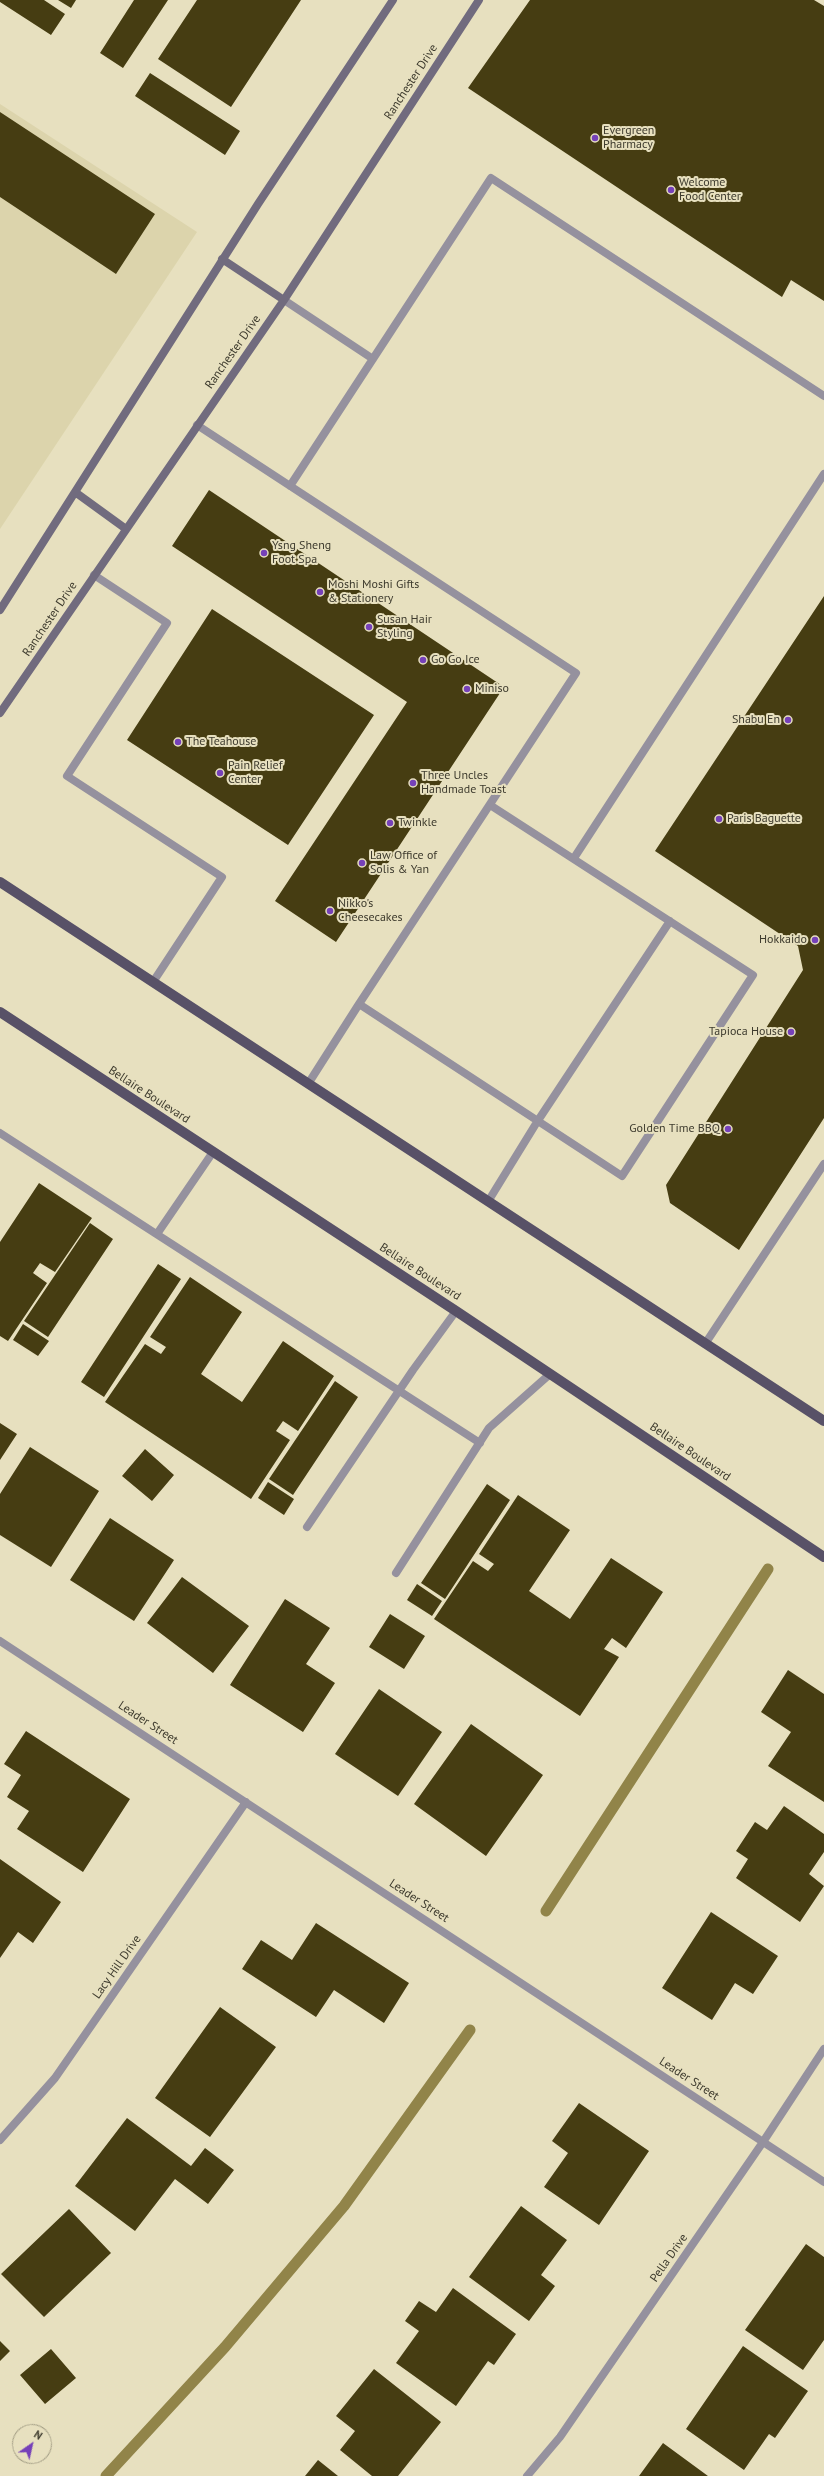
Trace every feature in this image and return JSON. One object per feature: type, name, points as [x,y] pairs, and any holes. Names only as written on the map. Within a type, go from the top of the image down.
[{"type":"main road","points":[[0,882],[308,1084],[489,1200],[705,1344],[824,1421]]},
{"type":"main road","name":"Bellaire Boulevard","points":[[0,1012],[456,1311],[824,1557]]},
{"type":"street","points":[[0,610],[222,259],[393,0]]},
{"type":"street","name":"Ranchester Drive","points":[[0,714],[284,300],[479,0]]},
{"type":"street","points":[[290,486],[491,178],[824,396]]},
{"type":"street","points":[[222,259],[373,360]]},
{"type":"street","points":[[197,425],[576,673],[308,1084]]},
{"type":"street","points":[[574,858],[824,474]]},
{"type":"street","points":[[75,492],[126,529]]},
{"type":"street","points":[[94,575],[168,623],[67,776],[222,877],[153,982]]},
{"type":"street","points":[[359,1004],[536,1122],[622,1176],[753,975],[490,805]]},
{"type":"street","points":[[489,1200],[536,1122],[670,921]]},
{"type":"street","points":[[0,1133],[480,1443]]},
{"type":"street","points":[[157,1234],[213,1152]]},
{"type":"street","points":[[705,1344],[824,1164]]},
{"type":"street","points":[[307,1527],[456,1311]]},
{"type":"street","points":[[396,1574],[489,1428],[550,1374]]},
{"type":"street","name":"Leader Street","points":[[0,1641],[824,2182]]},
{"type":"street","name":"Lacy Hill Drive","points":[[0,2140],[55,2078],[246,1802]]},
{"type":"street","name":"Pella Drive","points":[[527,2476],[560,2436],[763,2142],[824,2050]]},
{"type":"shaded area","points":[[0,104],[197,232],[0,529]]},
{"type":"building","points":[[0,0],[44,0],[65,14],[51,35],[0,2]]},
{"type":"building","points":[[58,0],[76,0],[71,8]]},
{"type":"building","points":[[134,0],[168,0],[123,68],[100,53]]},
{"type":"building","points":[[197,0],[301,0],[231,107],[158,59]]},
{"type":"building","points":[[530,0],[814,0],[824,6],[824,301],[791,280],[782,297],[468,88]]},
{"type":"building","points":[[150,73],[240,131],[225,155],[135,96]]},
{"type":"building","points":[[0,112],[155,214],[116,274],[0,197]]},
{"type":"building","points":[[209,490],[504,687],[336,942],[275,901],[407,702],[172,546]]},
{"type":"building","points":[[824,596],[824,1118],[739,1250],[670,1203],[666,1185],[803,970],[798,946],[655,851]]},
{"type":"building","points":[[212,609],[374,715],[288,845],[127,740]]},
{"type":"building","points":[[39,1183],[92,1218],[55,1272],[40,1263],[33,1273],[47,1283],[8,1341],[0,1336],[0,1242]]},
{"type":"building","points":[[90,1223],[113,1239],[48,1337],[24,1321]]},
{"type":"building","points":[[158,1264],[181,1279],[104,1397],[81,1382]]},
{"type":"building","points":[[190,1277],[242,1312],[201,1374],[242,1402],[283,1341],[334,1376],[298,1431],[283,1421],[276,1431],[290,1440],[251,1499],[105,1402],[145,1344],[161,1354],[166,1347],[150,1337]]},
{"type":"building","points":[[23,1324],[49,1341],[38,1356],[13,1340]]},
{"type":"building","points":[[335,1381],[358,1397],[293,1495],[269,1479]]},
{"type":"building","points":[[0,1423],[17,1434],[0,1460]]},
{"type":"building","points":[[30,1447],[99,1491],[51,1567],[0,1535],[0,1494]]},
{"type":"building","points":[[145,1449],[174,1475],[152,1501],[122,1476]]},
{"type":"building","points":[[268,1482],[294,1499],[284,1515],[258,1498]]},
{"type":"building","points":[[487,1484],[510,1500],[445,1599],[421,1583]]},
{"type":"building","points":[[518,1495],[570,1530],[529,1591],[570,1619],[611,1558],[663,1592],[626,1648],[612,1638],[604,1649],[619,1657],[580,1716],[434,1619],[473,1561],[488,1571],[494,1564],[479,1554]]},
{"type":"building","points":[[110,1518],[174,1560],[134,1621],[70,1580]]},
{"type":"building","points":[[182,1577],[249,1626],[213,1673],[147,1623]]},
{"type":"building","points":[[417,1584],[442,1601],[432,1616],[407,1600]]},
{"type":"building","points":[[285,1599],[330,1628],[306,1664],[335,1683],[303,1732],[230,1685]]},
{"type":"building","points":[[390,1614],[425,1636],[404,1669],[369,1647]]},
{"type":"building","points":[[788,1670],[824,1694],[824,1802],[768,1766],[791,1732],[761,1712]]},
{"type":"building","points":[[379,1689],[442,1732],[398,1796],[335,1754]]},
{"type":"building","points":[[471,1724],[543,1775],[486,1856],[414,1804]]},
{"type":"building","points":[[26,1731],[130,1799],[83,1872],[17,1829],[29,1811],[7,1797],[21,1775],[4,1764]]},
{"type":"building","points":[[784,1806],[824,1834],[824,1852],[809,1874],[824,1886],[800,1922],[736,1878],[748,1859],[736,1851],[755,1822],[767,1830]]},
{"type":"building","points":[[0,1859],[61,1902],[33,1943],[18,1932],[0,1958]]},
{"type":"building","points":[[711,1912],[778,1956],[753,1994],[735,1983],[712,2020],[662,1988]]},
{"type":"building","points":[[316,1923],[409,1983],[384,2023],[334,1990],[316,2017],[242,1969],[261,1940],[292,1960]]},
{"type":"building","points":[[220,2007],[276,2047],[210,2137],[155,2098]]},
{"type":"building","points":[[579,2103],[649,2151],[599,2225],[544,2187],[568,2153],[552,2141]]},
{"type":"building","points":[[127,2118],[191,2166],[205,2148],[234,2170],[208,2204],[175,2179],[135,2231],[75,2186]]},
{"type":"building","points":[[521,2206],[567,2240],[541,2275],[555,2286],[529,2321],[469,2277]]},
{"type":"building","points":[[69,2209],[111,2253],[44,2317],[1,2274]]},
{"type":"building","points":[[806,2244],[824,2257],[824,2340],[803,2370],[745,2330]]},
{"type":"building","points":[[453,2288],[516,2334],[494,2365],[488,2361],[456,2406],[396,2363],[419,2331],[405,2321],[419,2301],[436,2312]]},
{"type":"building","points":[[0,2341],[10,2351],[0,2361]]},
{"type":"building","points":[[743,2346],[808,2391],[775,2438],[769,2434],[744,2470],[686,2429]]},
{"type":"building","points":[[51,2349],[76,2378],[45,2404],[20,2375]]},
{"type":"building","points":[[374,2369],[441,2422],[398,2476],[372,2476],[340,2450],[355,2431],[336,2416]]},
{"type":"building","points":[[663,2443],[708,2476],[639,2476]]},
{"type":"building","points":[[318,2460],[338,2476],[305,2476]]},
{"type":"waterway","points":[[546,1911],[768,1569]]},
{"type":"waterway","points":[[106,2476],[225,2347],[344,2206],[470,2030]]},
{"type":"place","name":"Evergreen Pharmacy","points":[[595,138]]},
{"type":"place","name":"Welcome Food Center","points":[[671,190]]},
{"type":"place","name":"Ysng Sheng Foot Spa","points":[[264,553]]},
{"type":"place","name":"Moshi Moshi Gifts & Stationery","points":[[320,592]]},
{"type":"place","name":"Susan Hair Styling","points":[[369,627]]},
{"type":"place","name":"Go Go Ice","points":[[423,660]]},
{"type":"place","name":"Miniso","points":[[467,689]]},
{"type":"place","name":"Shabu En","points":[[788,720]]},
{"type":"place","name":"The Teahouse","points":[[178,742]]},
{"type":"place","name":"Pain Relief Center","points":[[220,773]]},
{"type":"place","name":"Three Uncles Handmade Toast","points":[[413,783]]},
{"type":"place","name":"Paris Baguette","points":[[719,819]]},
{"type":"place","name":"Twinkle","points":[[390,823]]},
{"type":"place","name":"Law Office of Solis & Yan","points":[[362,863]]},
{"type":"place","name":"Nikko's Cheesecakes","points":[[330,911]]},
{"type":"place","name":"Hokkaido","points":[[815,940]]},
{"type":"place","name":"Tapioca House","points":[[791,1032]]},
{"type":"place","name":"Golden Time BBQ","points":[[728,1129]]}]
